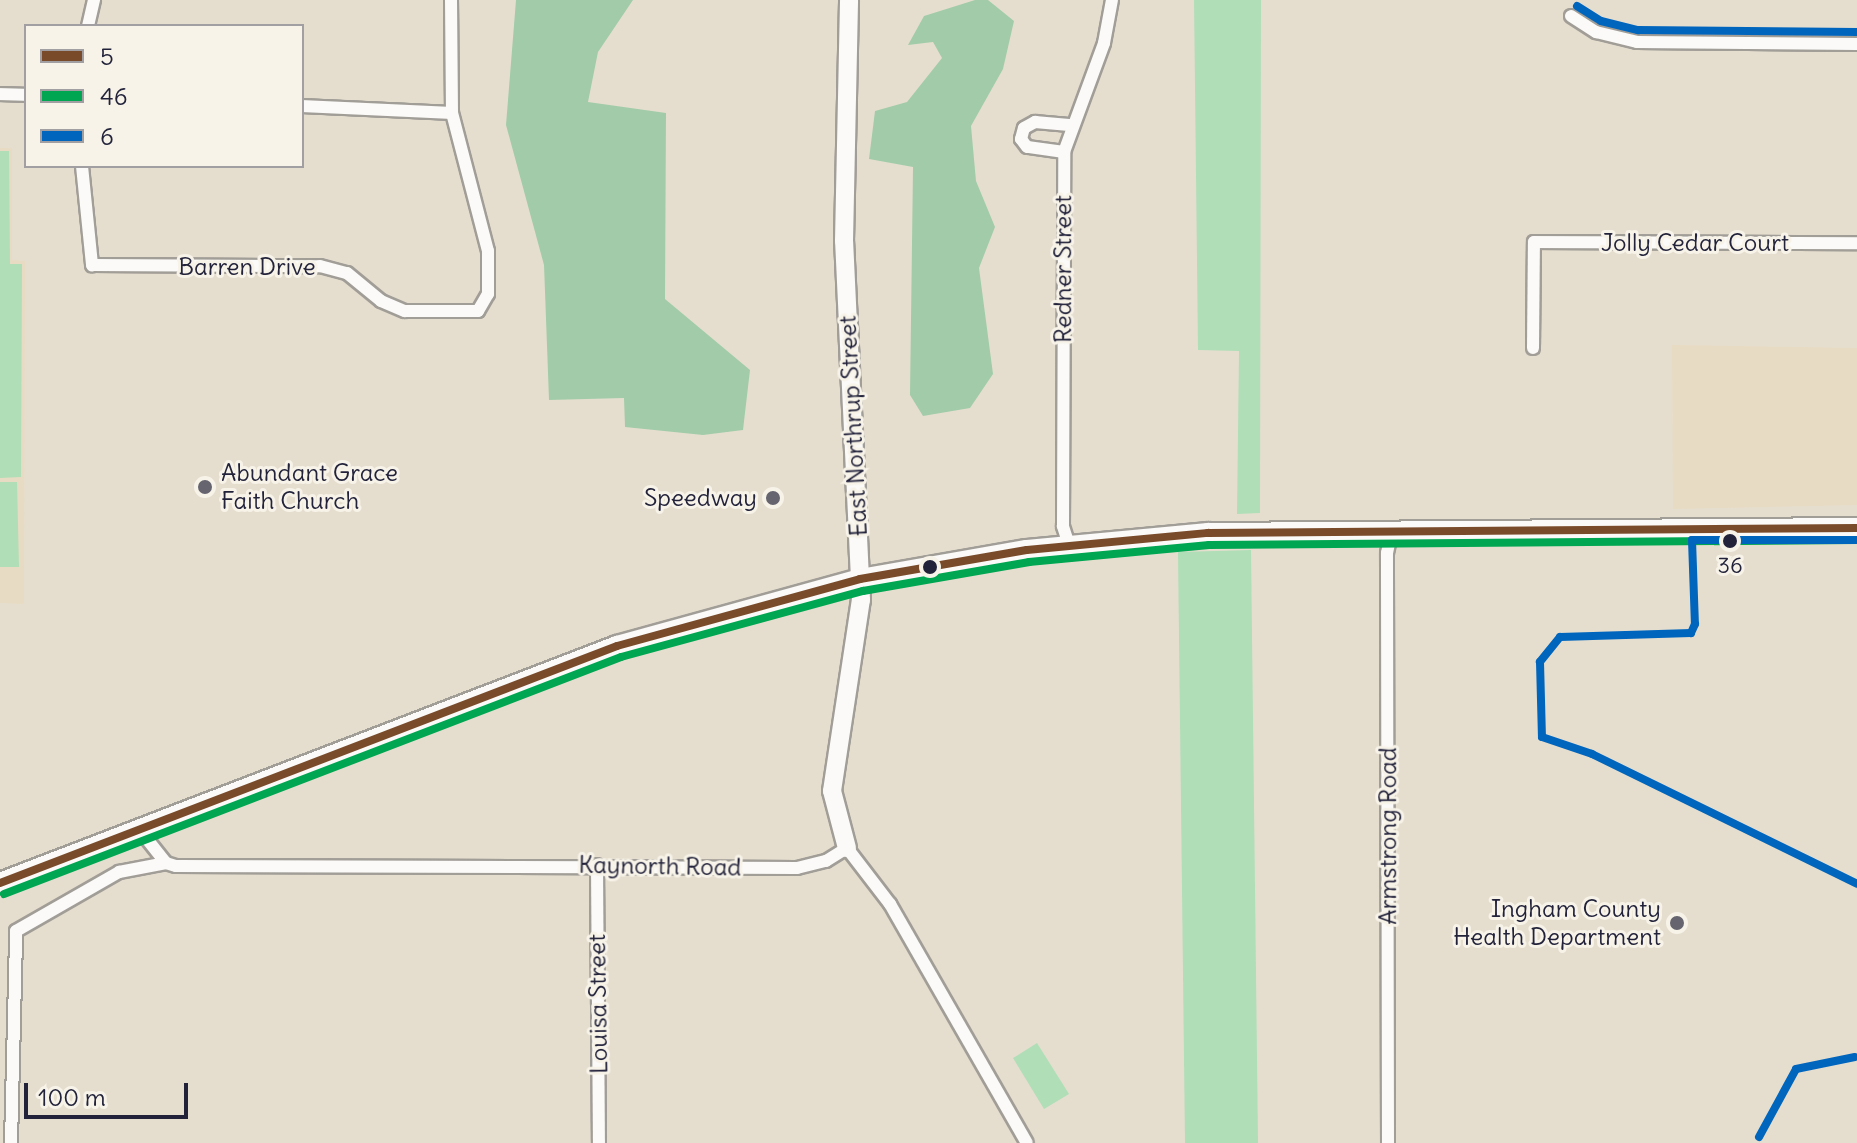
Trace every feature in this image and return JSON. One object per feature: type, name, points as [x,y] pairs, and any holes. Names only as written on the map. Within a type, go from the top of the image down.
[{"type":"main road","points":[[0,883],[617,646],[860,579],[1069,545],[1208,533],[1392,529],[1857,528]]},
{"type":"street","points":[[88,24],[94,0]]},
{"type":"street","points":[[304,106],[452,113],[451,0]]},
{"type":"street","name":"East Northrup Street","points":[[847,848],[836,816],[833,768],[856,644],[860,579],[844,241],[849,0]]},
{"type":"street","name":"Redner Street","points":[[1069,545],[1063,526],[1064,152],[1104,43],[1112,0]]},
{"type":"street","points":[[1571,16],[1596,32],[1637,42],[1857,44]]},
{"type":"street","points":[[0,94],[24,95]]},
{"type":"street","name":"Barren Drive","points":[[82,168],[92,265],[320,266],[347,273],[381,301],[405,311],[470,314],[483,307],[488,294],[488,251],[452,113]]},
{"type":"street","points":[[1064,152],[1027,147],[1021,139],[1024,128],[1035,122],[1072,125]]},
{"type":"street","name":"Jolly Cedar Court","points":[[1533,348],[1534,242],[1857,243]]},
{"type":"street","name":"Armstrong Road","points":[[1388,1143],[1387,553],[1392,529]]},
{"type":"street","points":[[139,829],[166,863]]},
{"type":"street","points":[[847,848],[890,904],[1027,1143]]},
{"type":"street","name":"Kaynorth Road","points":[[11,1143],[12,941],[23,924],[119,872],[166,863],[797,868],[826,861],[847,848]]},
{"type":"street","name":"Louisa Street","points":[[597,865],[599,1143]]},
{"type":"shaded area","points":[[0,148],[12,148],[12,260],[25,261],[24,604],[0,603]]},
{"type":"shaded area","points":[[1672,345],[1857,348],[1857,505],[1673,509]]},
{"type":"green space","points":[[516,0],[633,0],[598,52],[588,102],[666,113],[665,299],[750,370],[743,430],[703,435],[625,427],[624,398],[549,400],[544,265],[506,125]]},
{"type":"green space","points":[[975,0],[988,0],[1014,21],[1003,69],[971,126],[976,181],[995,227],[979,268],[993,374],[970,408],[923,416],[910,395],[913,167],[869,159],[875,111],[907,102],[942,58],[933,42],[908,45],[924,16]]},
{"type":"green space","points":[[1194,0],[1261,0],[1260,513],[1237,514],[1239,351],[1198,350]]},
{"type":"green space","points":[[0,151],[9,151],[10,264],[22,264],[21,477],[0,478]]},
{"type":"green space","points":[[0,482],[17,482],[19,567],[0,567]]},
{"type":"green space","points":[[1251,550],[1258,1143],[1185,1143],[1178,552]]},
{"type":"green space","points":[[1037,1043],[1069,1094],[1044,1109],[1013,1058]]},
{"type":"transit line","name":"6","points":[[1577,6],[1601,21],[1638,30],[1857,32]]},
{"type":"transit line","name":"5","points":[[0,883],[617,646],[860,579],[1027,550],[1208,533],[1857,528]]},
{"type":"transit line","name":"6","points":[[1857,540],[1692,540],[1695,624],[1691,633],[1560,637],[1540,662],[1542,737],[1592,754],[1857,884]]},
{"type":"transit line","name":"46","points":[[4,894],[621,657],[863,591],[1029,562],[1209,545],[1857,540]]},
{"type":"transit line","name":"6","points":[[1759,1137],[1796,1069],[1855,1057]]},
{"type":"place","name":"Abundant Grace Faith Church","points":[[205,487]]},
{"type":"place","name":"Speedway","points":[[773,498]]},
{"type":"place","name":"36","points":[[1730,541]]},
{"type":"place","name":"Ingham County Health Department","points":[[1677,923]]}]
